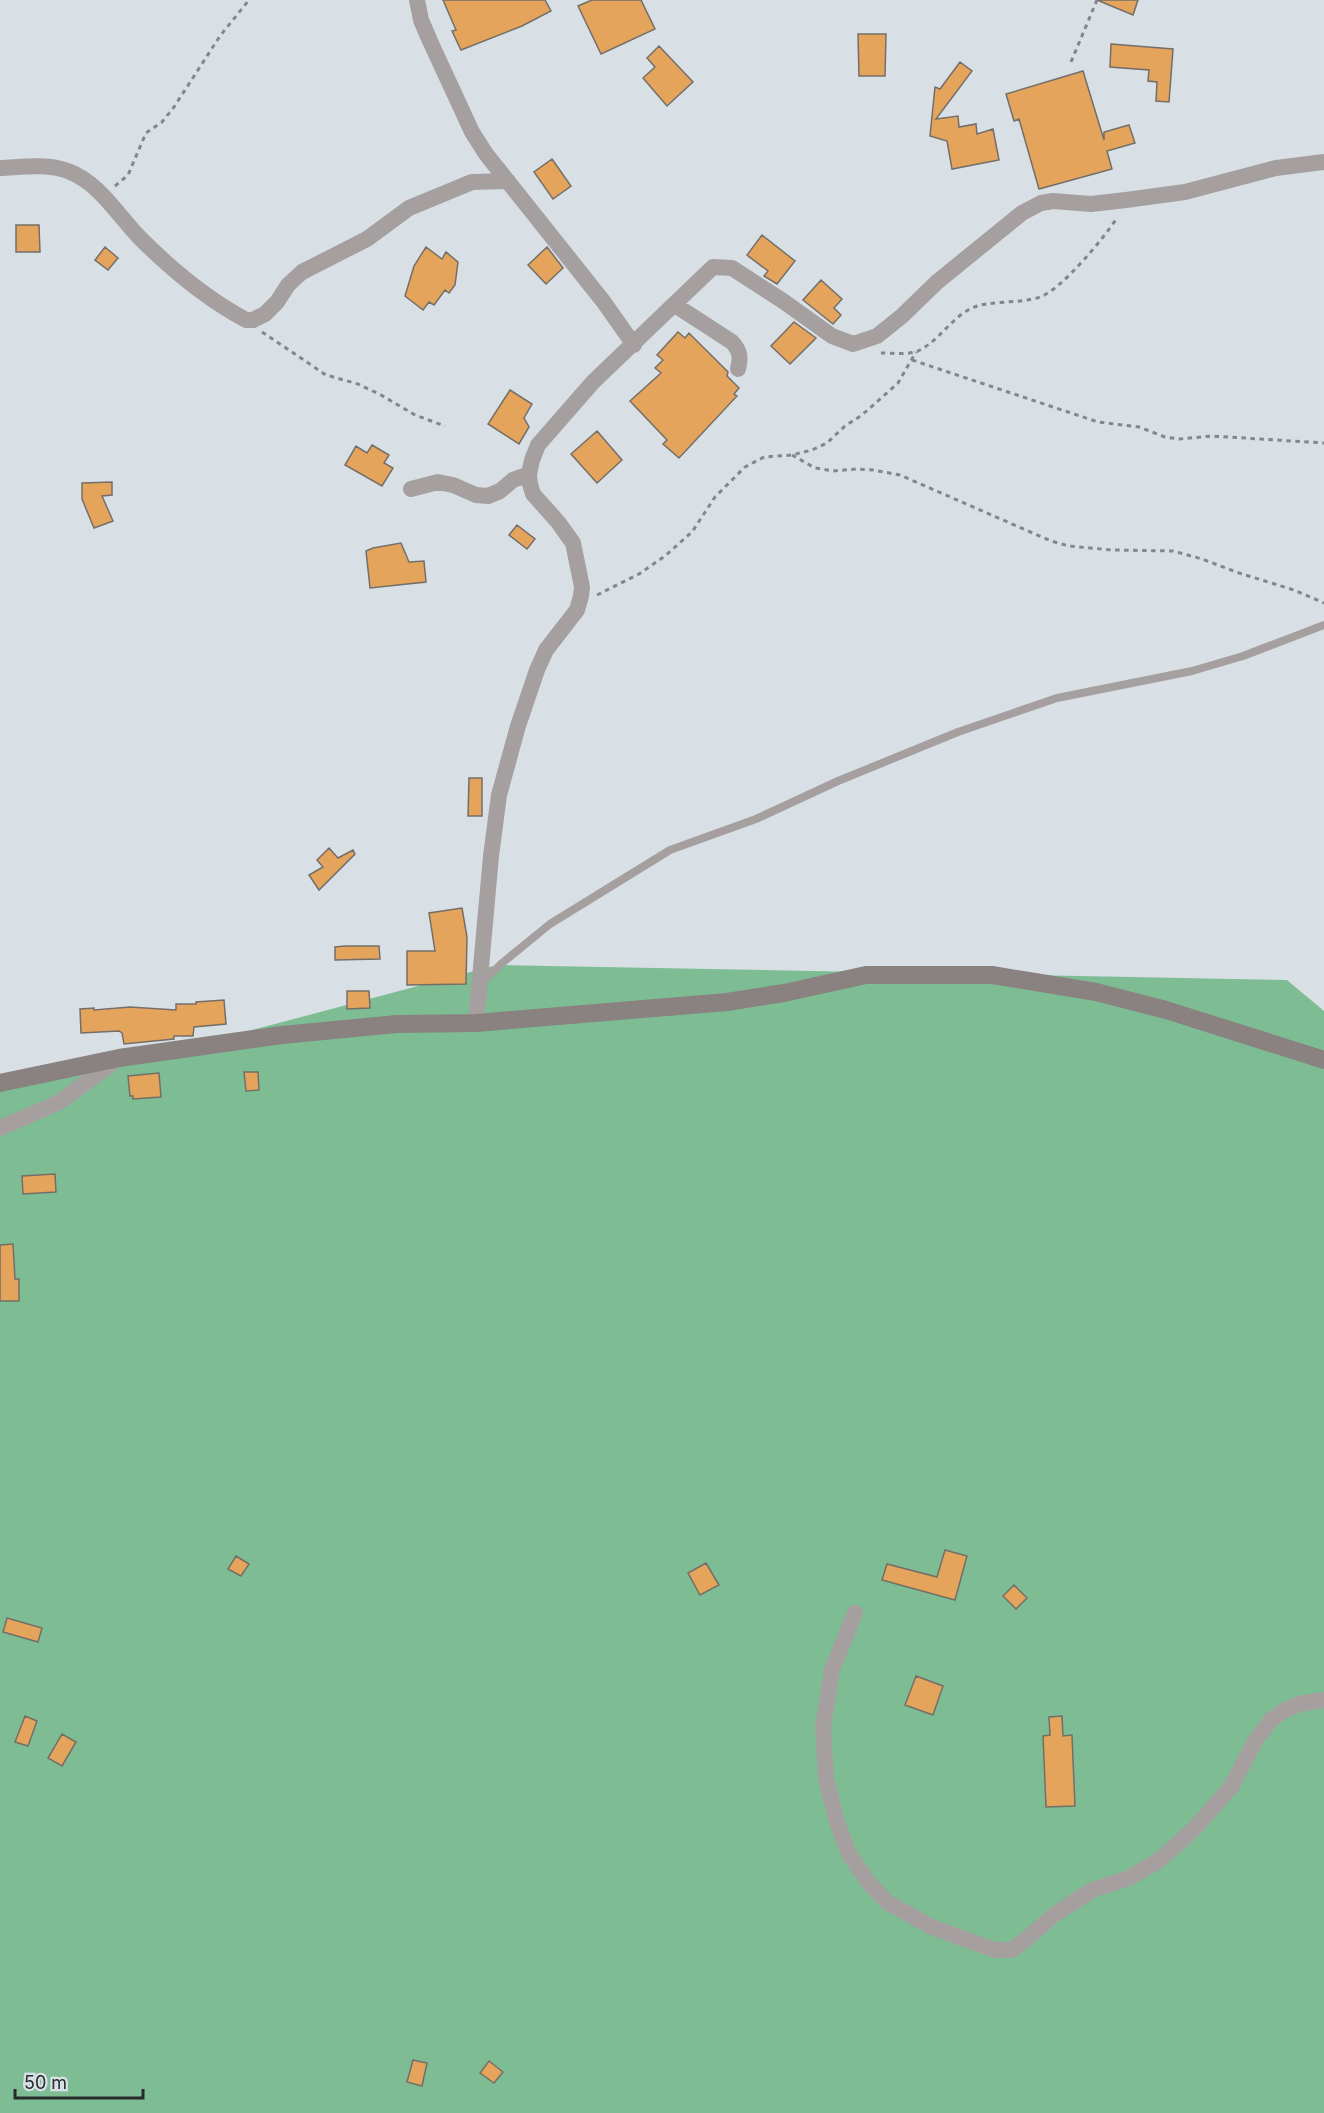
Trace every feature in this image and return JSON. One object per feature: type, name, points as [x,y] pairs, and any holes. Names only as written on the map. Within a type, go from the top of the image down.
[{"type":"street","points":[[417,0],[421,20],[472,132],[486,154],[603,301],[634,345]]},
{"type":"street","points":[[476,1023],[491,856],[499,795],[518,726],[537,670],[546,650],[577,610],[582,587],[573,543],[533,494],[529,474],[538,445],[593,382],[713,267],[732,268],[832,336],[853,344],[877,336],[902,316],[937,282],[1022,213],[1041,203],[1053,201],[1091,204],[1126,201],[1185,192],[1276,168],[1324,162]]},
{"type":"street","points":[[0,168],[44,166],[70,172],[100,192],[130,228],[159,257],[204,293],[246,320],[254,320],[265,314],[277,302],[288,285],[302,272],[367,239],[409,208],[472,182],[508,181]]},
{"type":"street","points":[[675,305],[732,342],[739,350],[741,357],[738,369]]},
{"type":"street","points":[[411,489],[438,482],[453,485],[476,495],[488,496],[500,491],[513,480],[529,474]]},
{"type":"street","points":[[0,1083],[119,1058],[190,1047],[397,1024],[476,1023],[727,1002],[784,993],[866,975],[992,975],[1096,992],[1166,1010],[1324,1060]]},
{"type":"street","points":[[0,1128],[58,1103],[119,1058]]},
{"type":"street","points":[[855,1613],[832,1670],[823,1727],[826,1779],[837,1822],[849,1854],[869,1883],[888,1903],[932,1927],[995,1950],[1012,1950],[1054,1915],[1092,1890],[1130,1878],[1158,1861],[1192,1831],[1231,1787],[1255,1741],[1271,1720],[1299,1704],[1324,1700]]},
{"type":"lane","points":[[480,985],[501,964],[550,924],[670,850],[756,819],[838,781],[958,732],[1046,702],[1192,671],[1243,656],[1324,625]]},
{"type":"path","points":[[100,192],[118,185],[128,175],[146,133],[162,122],[220,36],[249,0]]},
{"type":"path","points":[[1071,62],[1097,0]]},
{"type":"path","points":[[579,605],[639,574],[665,556],[692,532],[715,498],[745,467],[764,457],[792,455],[827,443],[897,383],[916,352],[943,332],[957,317],[973,307],[1041,297],[1051,291],[1085,258],[1114,224],[1126,201]]},
{"type":"path","points":[[246,320],[326,375],[358,384],[415,415],[445,426]]},
{"type":"path","points":[[853,344],[864,351],[876,353],[916,352]]},
{"type":"path","points":[[912,360],[1098,422],[1139,427],[1165,437],[1179,439],[1212,436],[1324,443]]},
{"type":"path","points":[[792,455],[815,468],[833,471],[873,470],[900,475],[1051,541],[1068,546],[1112,550],[1173,551],[1294,590],[1324,603]]},
{"type":"green space","points":[[497,965],[1287,980],[1324,1011],[1324,2113],[0,2113],[0,1080],[132,1062]]},
{"type":"building","points":[[443,0],[545,0],[551,11],[522,26],[461,50],[452,31],[456,30]]},
{"type":"building","points":[[592,0],[641,0],[655,29],[601,54],[578,6]]},
{"type":"building","points":[[1097,0],[1138,0],[1133,15]]},
{"type":"building","points":[[858,34],[886,34],[885,76],[859,76]]},
{"type":"building","points":[[1111,44],[1173,49],[1169,102],[1156,101],[1157,82],[1148,81],[1149,70],[1110,67]]},
{"type":"building","points":[[659,46],[693,82],[667,106],[643,78],[655,67],[647,58]]},
{"type":"building","points":[[960,62],[972,71],[936,119],[958,116],[959,127],[976,124],[977,134],[993,129],[999,160],[952,169],[947,141],[930,136],[935,87],[940,89]]},
{"type":"building","points":[[1083,71],[1104,140],[1104,132],[1129,125],[1135,143],[1107,151],[1112,169],[1039,189],[1019,119],[1014,121],[1006,94]]},
{"type":"building","points":[[552,159],[571,186],[553,199],[534,172]]},
{"type":"building","points":[[16,225],[39,225],[40,252],[16,252]]},
{"type":"building","points":[[762,235],[795,261],[777,284],[764,276],[768,271],[747,255]]},
{"type":"building","points":[[105,247],[118,258],[108,270],[95,260]]},
{"type":"building","points":[[426,247],[442,259],[446,252],[458,262],[455,285],[449,293],[445,290],[434,305],[429,302],[423,310],[405,296],[414,266]]},
{"type":"building","points":[[547,247],[563,268],[546,284],[528,265]]},
{"type":"building","points":[[821,280],[842,299],[834,308],[841,315],[833,324],[803,300]]},
{"type":"building","points":[[794,322],[816,338],[790,364],[771,346]]},
{"type":"building","points":[[678,332],[685,338],[689,333],[728,372],[727,376],[739,388],[734,394],[737,396],[679,458],[663,444],[667,440],[630,401],[661,373],[655,368],[663,360],[657,355]]},
{"type":"building","points":[[510,390],[532,404],[524,418],[529,427],[519,444],[488,424]]},
{"type":"building","points":[[597,431],[622,460],[597,483],[571,454]]},
{"type":"building","points":[[372,445],[389,455],[384,463],[393,468],[382,486],[345,465],[356,446],[367,453]]},
{"type":"building","points":[[112,482],[112,495],[102,496],[113,521],[94,528],[82,499],[82,483]]},
{"type":"building","points":[[517,525],[535,539],[527,549],[509,535]]},
{"type":"building","points":[[401,543],[409,562],[424,561],[426,582],[370,588],[366,551]]},
{"type":"building","points":[[469,778],[482,778],[482,816],[468,816]]},
{"type":"building","points":[[329,848],[338,858],[353,850],[355,854],[319,890],[309,875],[323,867],[317,860]]},
{"type":"building","points":[[462,908],[467,937],[466,984],[407,985],[407,951],[435,951],[429,913]]},
{"type":"building","points":[[379,946],[380,959],[335,960],[335,947]]},
{"type":"building","points":[[347,991],[369,991],[370,1008],[347,1009]]},
{"type":"building","points":[[224,1000],[226,1024],[194,1027],[193,1036],[174,1036],[174,1039],[124,1044],[122,1033],[119,1031],[81,1033],[80,1009],[130,1007],[176,1010],[176,1004]]},
{"type":"building","points":[[244,1072],[258,1072],[259,1090],[246,1091]]},
{"type":"building","points":[[159,1073],[161,1097],[133,1099],[133,1096],[130,1096],[128,1076]]},
{"type":"building","points":[[55,1174],[56,1192],[23,1194],[22,1176]]},
{"type":"building","points":[[13,1244],[15,1279],[19,1279],[19,1301],[0,1301],[0,1245]]},
{"type":"building","points":[[945,1550],[967,1556],[955,1600],[882,1580],[887,1564],[937,1577]]},
{"type":"building","points":[[236,1556],[249,1564],[241,1576],[228,1569]]},
{"type":"building","points":[[706,1563],[719,1585],[700,1595],[688,1573]]},
{"type":"building","points":[[1014,1585],[1027,1598],[1016,1609],[1003,1596]]},
{"type":"building","points":[[7,1618],[42,1628],[38,1642],[3,1632]]},
{"type":"building","points":[[916,1676],[943,1686],[933,1715],[905,1705]]},
{"type":"building","points":[[25,1716],[37,1721],[28,1746],[15,1742]]},
{"type":"building","points":[[1062,1716],[1063,1736],[1072,1735],[1075,1806],[1046,1807],[1043,1736],[1050,1735],[1049,1717]]},
{"type":"building","points":[[62,1734],[76,1742],[62,1766],[48,1758]]},
{"type":"building","points":[[413,2060],[427,2063],[422,2086],[407,2082]]},
{"type":"building","points":[[489,2061],[503,2072],[494,2083],[480,2073]]}]
